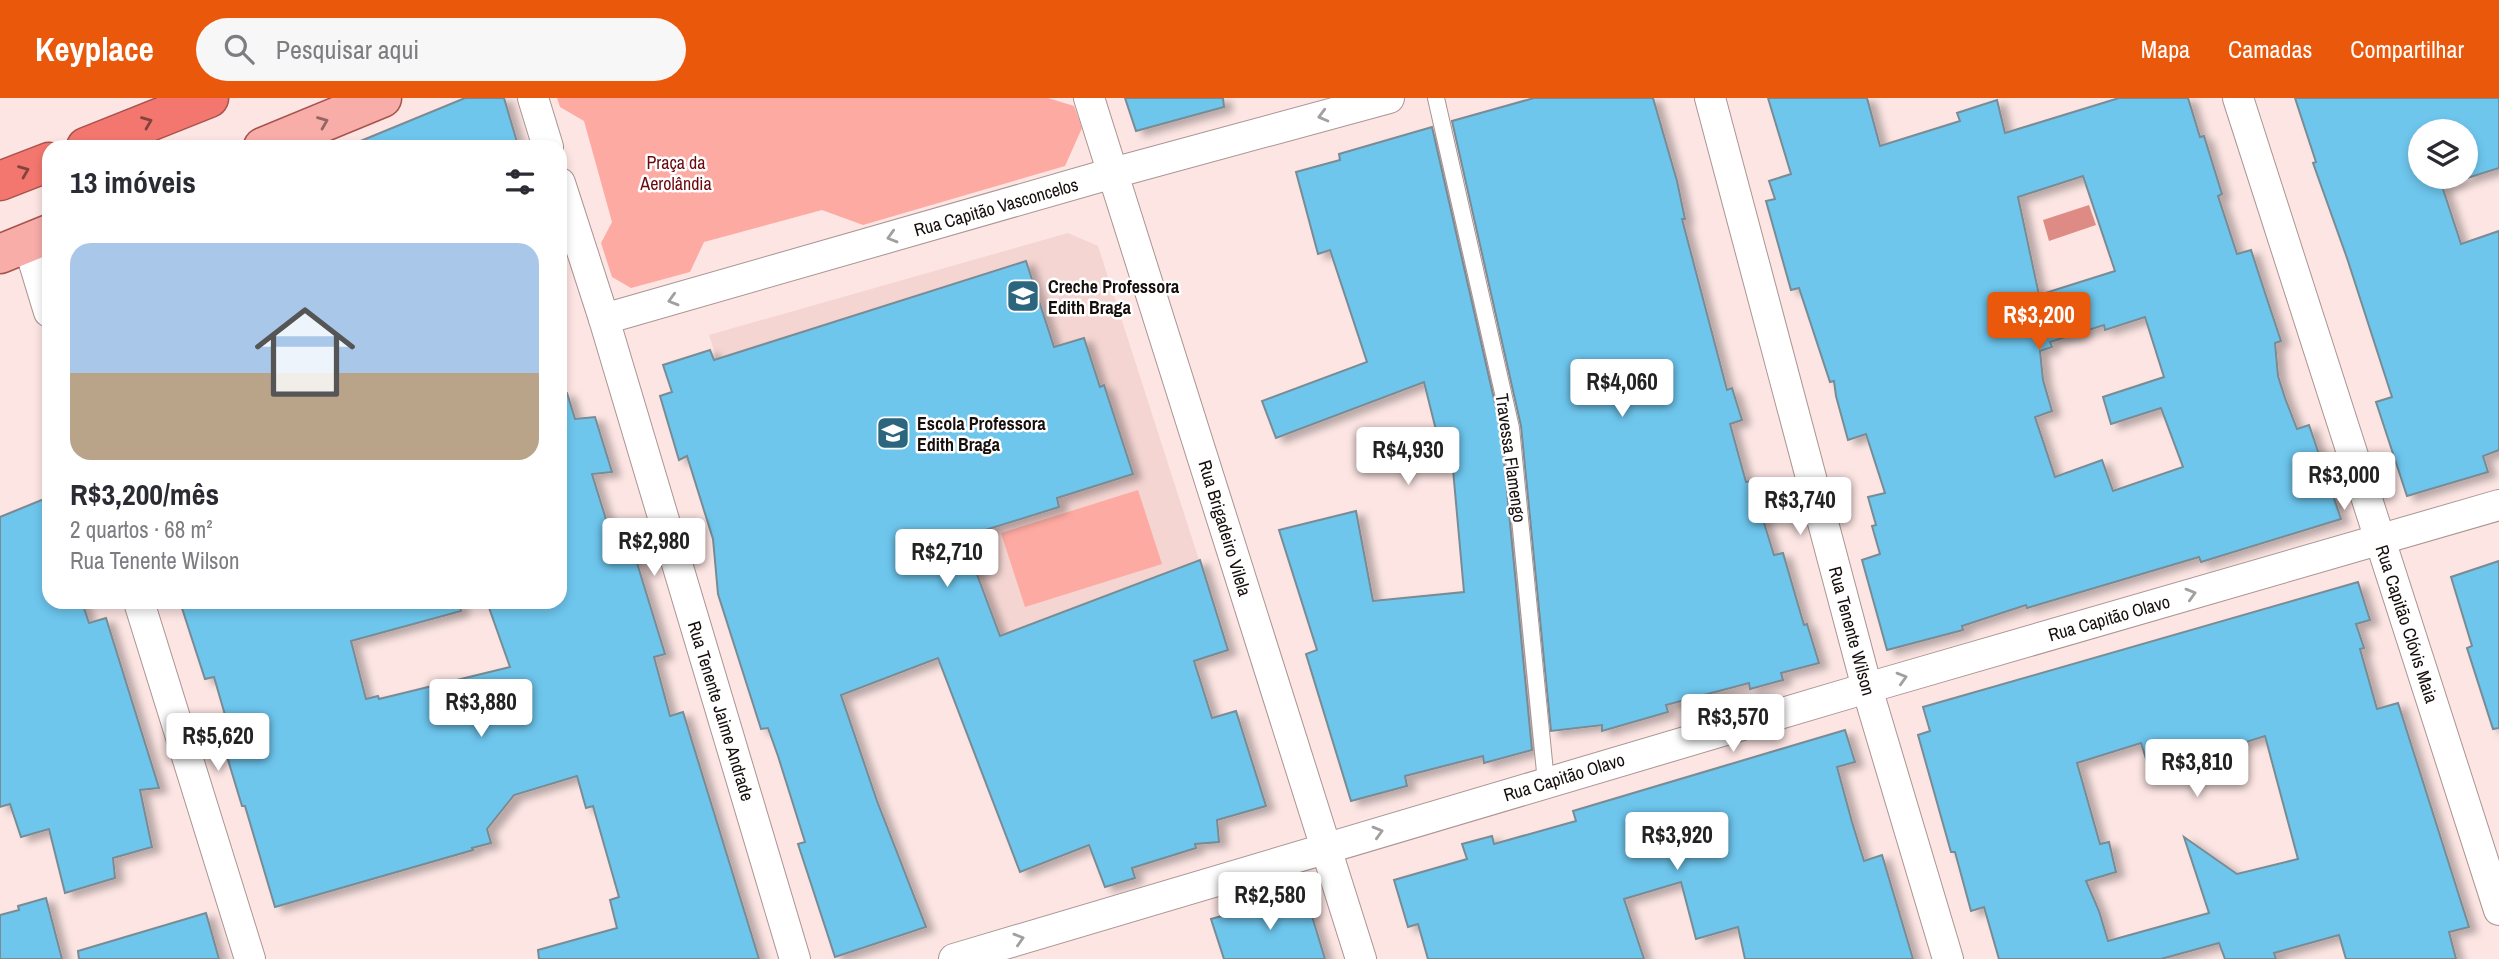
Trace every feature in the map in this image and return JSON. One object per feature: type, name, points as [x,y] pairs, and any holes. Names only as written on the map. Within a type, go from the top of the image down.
[{"type":"highway","points":[[104,140],[209,98]]},
{"type":"highway","points":[[0,181],[42,165]]},
{"type":"main road","points":[[280,140],[382,98]]},
{"type":"street","points":[[533,98],[546,140]]},
{"type":"street","name":"Rua Brigadeiro Vilela","points":[[1089,98],[1361,959]]},
{"type":"street","name":"Rua Capitão Vasconcelos","points":[[604,319],[1113,173],[1389,98]]},
{"type":"street","name":"Rua Tenente Wilson","points":[[1710,98],[1867,688],[1948,959]]},
{"type":"street","name":"Rua Capitão Clóvis Maia","points":[[2238,98],[2499,910]]},
{"type":"street","name":"Rua Tenente Jaime Andrade","points":[[567,205],[604,319],[795,959]]},
{"type":"street","points":[[26,244],[42,291]]},
{"type":"street","name":"Rua Capitão Olavo","points":[[954,959],[1546,782],[2499,505]]},
{"type":"street","points":[[141,609],[250,959]]},
{"type":"lane","name":"Travessa Flamengo","points":[[1436,98],[1511,428],[1546,782]]},
{"type":"shaded area","points":[[2089,205],[2096,225],[2049,241],[2043,220]]},
{"type":"shaded area","points":[[1068,233],[1098,246],[1199,560],[853,691],[762,432],[743,438],[709,335]]},
{"type":"green space","name":"Praça da Aerolândia","points":[[557,98],[1048,98],[1074,106],[1082,128],[1065,166],[863,225],[822,210],[704,242],[690,272],[631,288],[612,277],[601,243],[612,222],[584,121],[560,107]]},
{"type":"green space","points":[[1138,490],[1162,564],[1025,607],[1001,533]]},
{"type":"building","points":[[465,98],[504,98],[516,140],[363,140]]},
{"type":"building","points":[[1125,98],[1223,98],[1224,107],[1136,131]]},
{"type":"building","points":[[1534,98],[1653,98],[1677,181],[1685,219],[1682,219],[1727,390],[1732,388],[1742,420],[1730,424],[1746,482],[1751,481],[1774,555],[1783,553],[1804,625],[1807,624],[1819,663],[1781,673],[1783,680],[1750,689],[1749,683],[1666,705],[1668,712],[1602,731],[1602,725],[1551,731],[1521,426],[1452,121]]},
{"type":"building","points":[[1768,98],[1867,98],[1880,146],[1960,121],[1957,113],[1997,100],[2005,133],[2119,98],[2188,98],[2200,137],[2204,136],[2222,194],[2218,196],[2237,254],[2251,250],[2281,341],[2275,343],[2278,376],[2285,398],[2297,429],[2309,425],[2341,519],[2201,562],[2199,557],[2027,608],[2026,605],[1962,626],[1963,630],[1887,650],[1862,560],[1880,554],[1868,497],[1885,493],[1866,434],[1848,440],[1834,381],[1830,382],[1799,288],[1791,290],[1766,201],[1775,199],[1769,181],[1791,174]],"holes":[[[2083,176],[2115,271],[2039,295],[2018,197]],[[2145,317],[2164,377],[2103,397],[2111,424],[2161,408],[2183,467],[2113,491],[2102,460],[2055,477],[2035,417],[2052,411],[2043,380],[2040,351],[2052,347],[2050,342],[2104,325],[2105,330]]]},
{"type":"building","points":[[2295,98],[2499,98],[2499,168],[2478,175],[2478,119],[2408,119],[2408,189],[2443,189],[2461,244],[2499,231],[2499,450],[2483,456],[2488,472],[2407,496],[2376,402],[2392,397],[2313,163],[2316,162]]},
{"type":"building","points":[[1432,127],[1501,430],[1532,750],[1484,763],[1483,756],[1405,776],[1407,786],[1351,801],[1306,654],[1317,650],[1279,530],[1356,511],[1373,601],[1464,592],[1451,447],[1441,450],[1424,382],[1276,438],[1262,401],[1367,362],[1330,250],[1318,254],[1296,172],[1340,160],[1339,154]]},
{"type":"building","points":[[1026,261],[1054,347],[1084,338],[1100,387],[1104,385],[1133,474],[1057,498],[1059,507],[963,537],[1000,636],[1200,560],[1228,650],[1194,661],[1212,718],[1236,711],[1266,806],[1217,820],[1219,842],[1195,844],[1196,848],[1132,868],[1135,878],[1105,887],[1089,845],[1020,872],[938,658],[841,695],[877,801],[926,927],[835,957],[798,844],[805,842],[778,756],[768,728],[761,729],[718,594],[713,539],[687,456],[679,460],[660,396],[672,392],[663,365],[710,350],[714,360]]},
{"type":"building","points":[[567,393],[575,419],[595,417],[612,472],[592,474],[613,542],[629,537],[665,654],[654,657],[670,716],[683,712],[759,959],[539,959],[538,950],[617,928],[610,900],[619,897],[593,806],[586,808],[577,776],[514,795],[487,829],[491,843],[275,907],[222,740],[232,739],[214,677],[205,679],[182,609],[461,609],[351,641],[366,699],[378,696],[379,699],[510,667],[489,609],[567,609]]},
{"type":"building","points":[[42,500],[42,609],[84,609],[89,623],[106,618],[159,788],[140,790],[152,847],[113,858],[115,878],[65,893],[49,829],[21,837],[10,804],[0,807],[0,517]]},
{"type":"building","points":[[2499,561],[2499,728],[2493,729],[2467,648],[2472,646],[2451,577]]},
{"type":"building","points":[[2358,582],[2370,620],[2356,624],[2364,648],[2360,649],[2377,709],[2398,703],[2469,927],[2449,932],[2456,959],[2346,959],[2339,935],[2274,953],[2276,959],[2225,959],[2219,943],[2161,959],[1999,959],[1984,907],[1971,911],[1955,852],[1951,852],[1918,735],[1930,731],[1923,707]],"holes":[[[2265,736],[2298,859],[2237,874],[2184,837],[2209,913],[2108,941],[2086,881],[2116,872],[2109,842],[2100,844],[2077,763],[2141,743],[2148,765],[2175,757],[2177,764]]]},
{"type":"building","points":[[1845,730],[1855,762],[1837,767],[1852,822],[1864,861],[1882,855],[1913,959],[1745,959],[1738,927],[1696,939],[1681,882],[1624,899],[1644,959],[1428,959],[1418,924],[1408,927],[1394,880],[1467,859],[1462,844],[1492,836],[1494,844],[1576,821],[1573,811]]},
{"type":"building","points":[[1305,893],[1325,959],[1224,959],[1211,919]]},
{"type":"building","points":[[46,898],[62,959],[0,959],[0,915],[19,910],[18,906]]},
{"type":"building","points":[[206,913],[219,959],[79,959],[78,951]]},
{"type":"place","name":"Creche Professora Edith Braga","points":[[1023,296]]},
{"type":"place","name":"Escola Professora Edith Braga","points":[[893,433]]}]
